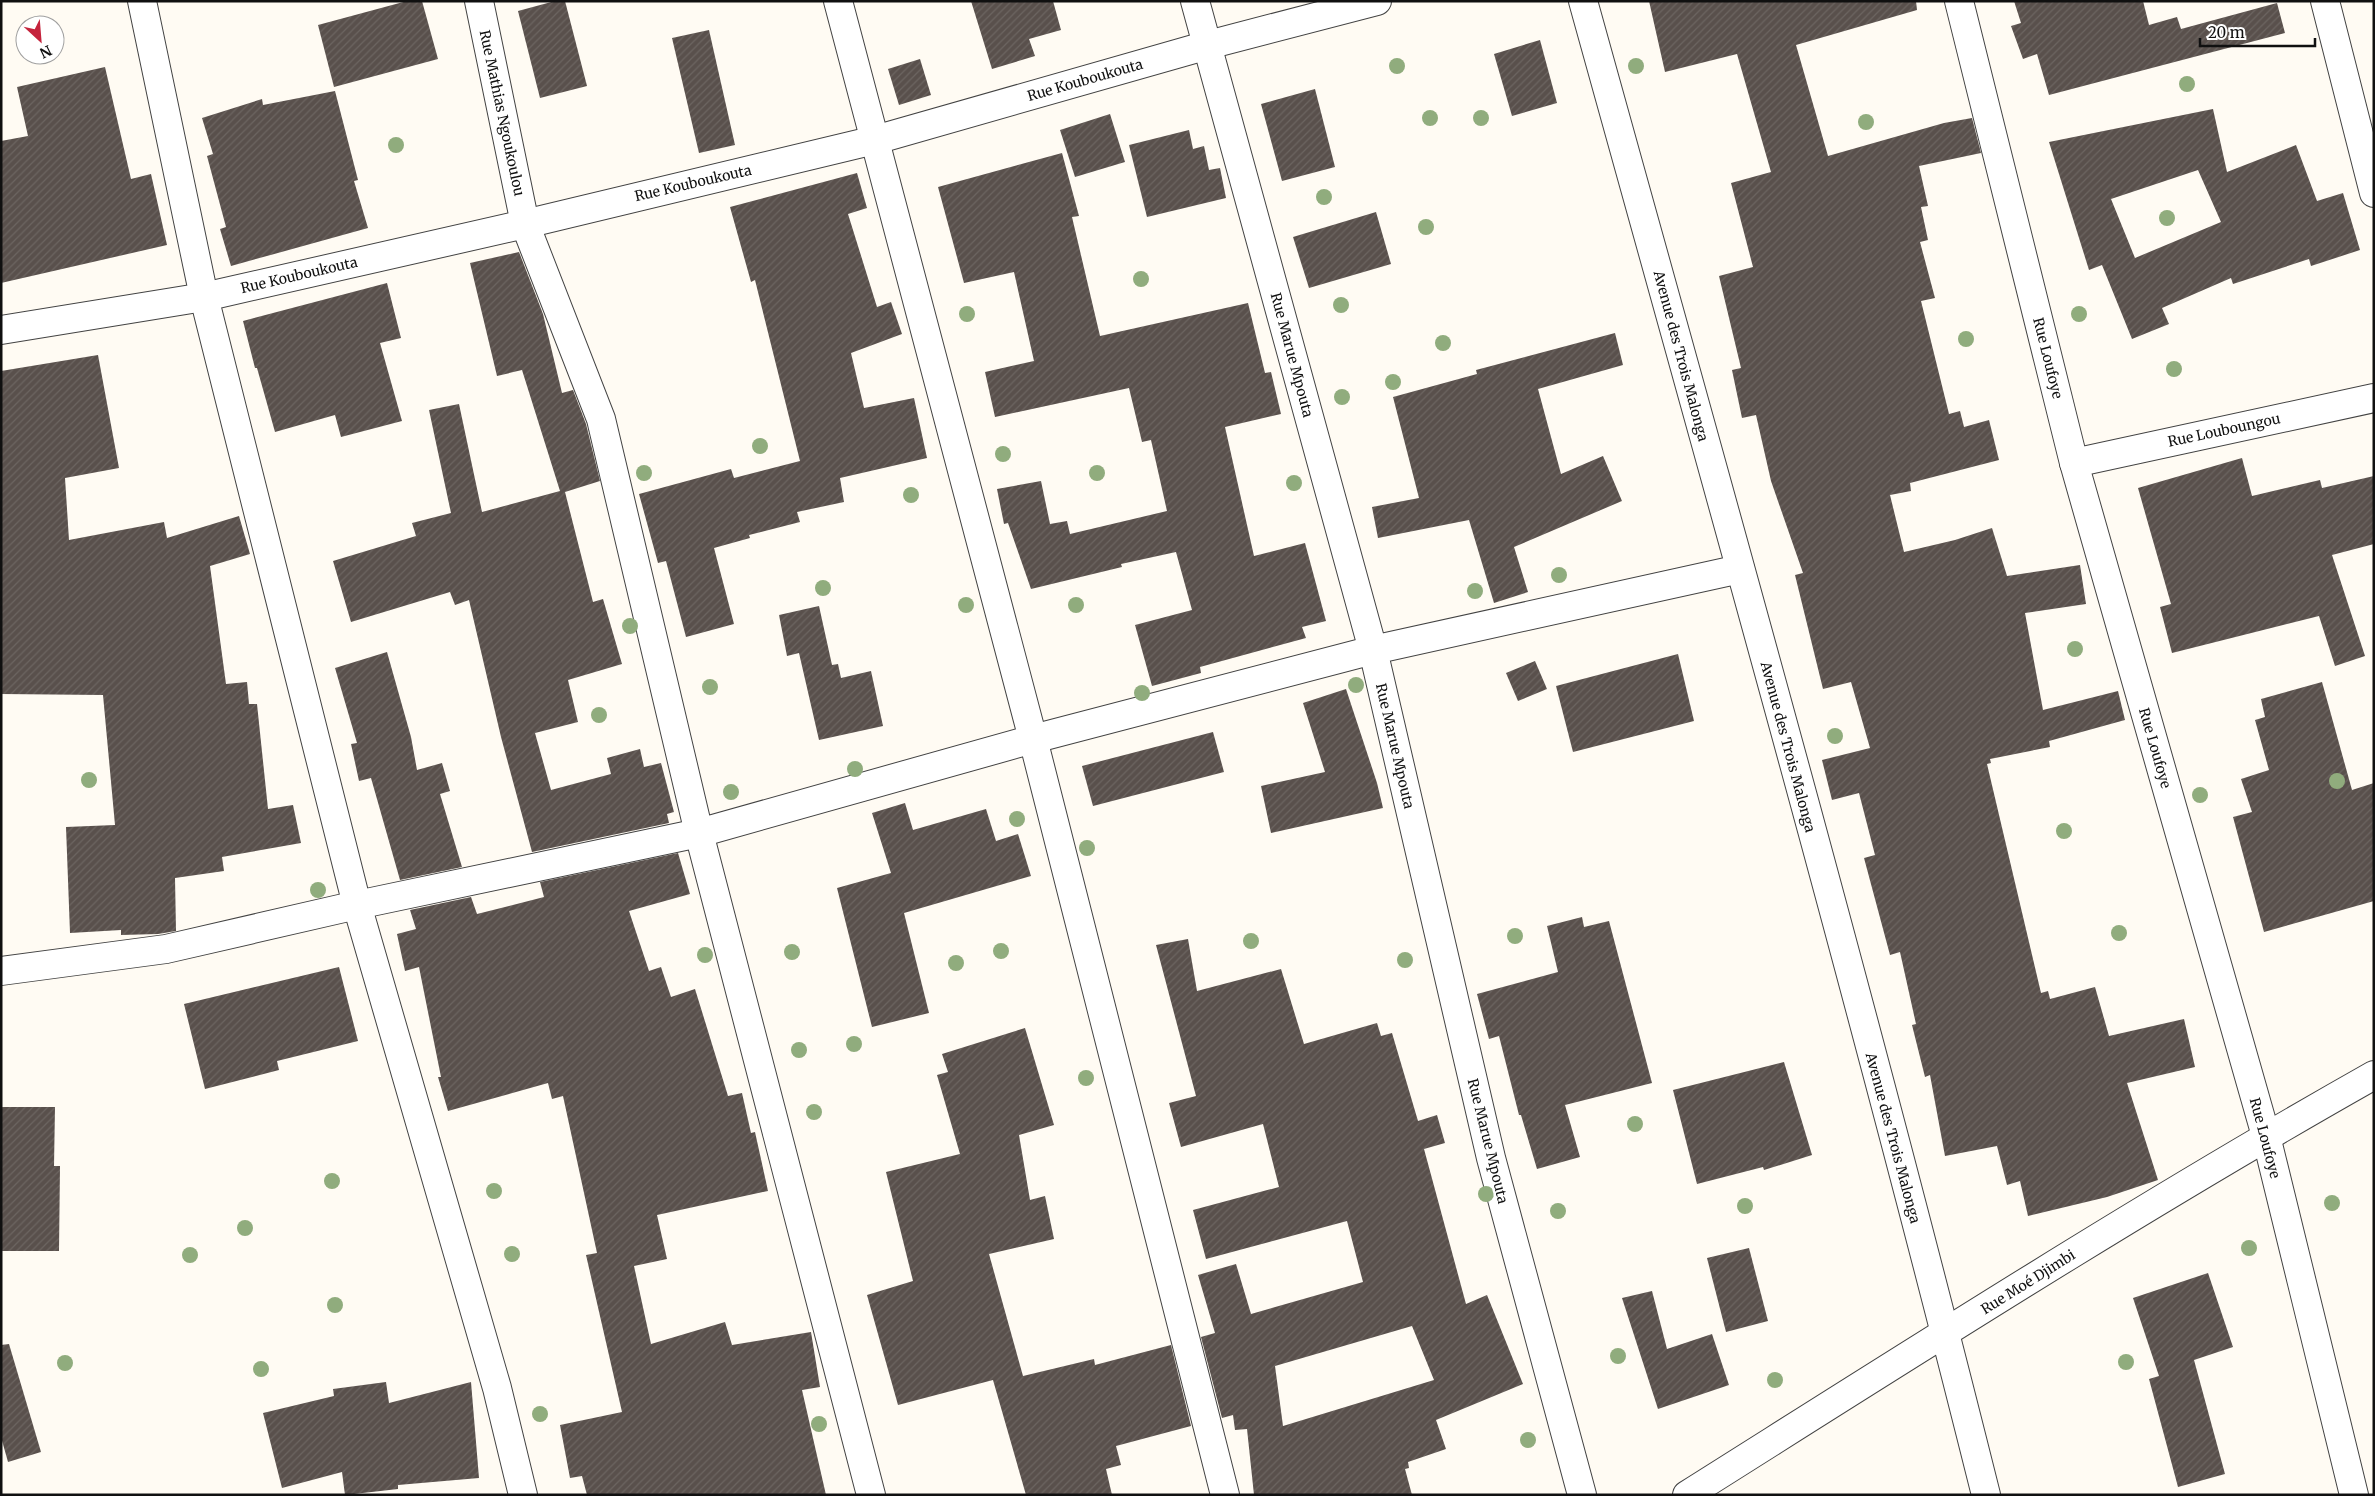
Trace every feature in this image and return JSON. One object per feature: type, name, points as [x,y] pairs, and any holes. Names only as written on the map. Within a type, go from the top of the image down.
[{"type":"street","points":[[142,1],[204,297],[357,905],[497,1388],[523,1495]]},
{"type":"street","name":"Rue Mathias Ngoukoulou","points":[[479,1],[525,224],[601,419],[699,833],[871,1495]]},
{"type":"street","points":[[838,1],[1033,739],[1225,1495]]},
{"type":"street","name":"Rue Marue Mpouta","points":[[1195,1],[1373,650],[1491,1158],[1582,1495]]},
{"type":"street","name":"Rue Kouboukouta","points":[[1,330],[204,297],[525,224],[875,140],[1208,45],[1377,1]]},
{"type":"street","name":"Avenue des Trois Malonga","points":[[1583,1],[1740,569],[1946,1332],[1986,1495]]},
{"type":"street","name":"Rue Loufoye","points":[[1959,1],[2074,463],[2266,1136],[2354,1495]]},
{"type":"street","points":[[2325,1],[2374,193]]},
{"type":"street","name":"Rue Louboungou","points":[[2074,463],[2374,398]]},
{"type":"street","points":[[1,971],[166,949],[357,905],[699,833],[1033,739],[1373,650],[1740,569]]},
{"type":"street","name":"Rue Moé Djimbi","points":[[1687,1495],[1946,1332],[2266,1136],[2374,1076]]},
{"type":"building","points":[[407,1],[422,1],[438,59],[334,87],[318,25]]},
{"type":"building","points":[[555,1],[565,1],[587,86],[540,98],[518,11]]},
{"type":"building","points":[[971,1],[1053,1],[1061,30],[1029,39],[1035,56],[992,69]]},
{"type":"building","points":[[1649,1],[1916,1],[1917,10],[1796,45],[1828,156],[1944,123],[1972,118],[1981,153],[1919,166],[1928,206],[1921,207],[1928,240],[1920,242],[1935,298],[1921,301],[1949,414],[1960,411],[1964,427],[1989,420],[1999,460],[1910,483],[1911,491],[1890,495],[1904,552],[1955,540],[1992,528],[2007,576],[2080,565],[2086,604],[2025,613],[2043,710],[2118,691],[2125,720],[2049,741],[2050,747],[1990,759],[1991,763],[1987,764],[2041,993],[2048,991],[2050,999],[2095,987],[2109,1036],[2184,1019],[2195,1067],[2127,1083],[2158,1180],[2107,1197],[2028,1216],[2020,1181],[2007,1185],[1997,1146],[1945,1156],[1930,1075],[1925,1077],[1912,1025],[1916,1024],[1900,952],[1890,955],[1864,858],[1875,855],[1859,793],[1832,800],[1822,760],[1870,748],[1851,682],[1823,689],[1795,575],[1803,573],[1771,481],[1756,415],[1742,418],[1732,370],[1741,368],[1719,276],[1753,267],[1731,183],[1771,172],[1737,54],[1665,72]]},
{"type":"building","points":[[2014,1],[2143,1],[2149,25],[2177,17],[2181,29],[2277,3],[2285,33],[2049,95],[2037,54],[2023,59],[2011,26],[2021,23]]},
{"type":"building","points":[[709,30],[735,145],[699,153],[672,38]]},
{"type":"building","points":[[1540,40],[1557,103],[1512,116],[1494,54]]},
{"type":"building","points":[[920,59],[931,95],[899,105],[888,69]]},
{"type":"building","points":[[105,67],[131,179],[151,174],[167,245],[1,283],[1,141],[28,136],[17,87]]},
{"type":"building","points":[[1315,89],[1335,167],[1282,181],[1261,104]]},
{"type":"building","points":[[335,91],[358,180],[354,181],[368,228],[231,266],[220,229],[226,227],[207,156],[213,154],[202,118],[262,99],[263,105]]},
{"type":"building","points":[[2213,109],[2227,172],[2296,145],[2317,201],[2343,193],[2360,250],[2311,266],[2309,259],[2233,284],[2231,278],[2162,308],[2169,324],[2132,339],[2102,265],[2089,270],[2049,142]],"holes":[[[2198,170],[2221,222],[2135,258],[2111,199]]]},
{"type":"building","points":[[1110,114],[1125,162],[1075,177],[1060,130]]},
{"type":"building","points":[[1189,130],[1193,149],[1204,146],[1209,170],[1220,168],[1226,198],[1147,217],[1129,145]]},
{"type":"building","points":[[1062,153],[1079,216],[1072,217],[1100,336],[1248,303],[1265,373],[1271,372],[1281,414],[1225,427],[1254,556],[1305,543],[1326,621],[1302,627],[1306,638],[1200,667],[1201,673],[1152,686],[1135,625],[1192,610],[1176,552],[1121,564],[1122,567],[1031,589],[1008,523],[1004,524],[997,489],[1041,481],[1050,524],[1067,521],[1070,534],[1167,511],[1151,440],[1142,442],[1129,388],[995,417],[985,372],[1034,361],[1014,272],[964,283],[938,187]]},
{"type":"building","points":[[857,173],[867,208],[848,214],[877,307],[891,302],[902,334],[851,353],[864,408],[914,398],[927,458],[840,478],[844,502],[797,512],[800,522],[749,535],[750,538],[714,548],[734,624],[686,637],[666,561],[658,563],[639,494],[731,469],[734,478],[800,461],[755,280],[751,282],[730,207]]},
{"type":"building","points":[[1376,212],[1391,264],[1309,288],[1293,237]]},
{"type":"building","points":[[519,252],[543,314],[562,393],[573,390],[586,424],[600,481],[565,492],[593,602],[603,599],[622,664],[568,680],[578,722],[535,733],[551,790],[611,774],[607,758],[640,749],[644,767],[661,763],[674,812],[667,814],[669,823],[532,852],[501,737],[469,600],[455,605],[450,592],[351,622],[333,561],[416,536],[412,523],[451,513],[429,410],[459,404],[482,512],[560,491],[522,370],[497,376],[470,263]]},
{"type":"building","points":[[387,283],[401,338],[380,343],[402,421],[341,437],[335,415],[275,432],[243,321]]},
{"type":"building","points":[[1615,333],[1623,365],[1538,389],[1561,474],[1603,456],[1622,501],[1514,547],[1528,592],[1494,603],[1469,520],[1378,538],[1372,507],[1419,498],[1393,397],[1477,374],[1476,370]]},
{"type":"building","points":[[98,355],[119,468],[65,478],[69,540],[164,522],[167,538],[239,516],[250,554],[210,566],[226,684],[247,682],[249,704],[257,704],[268,809],[293,805],[301,843],[222,857],[224,871],[175,878],[176,931],[158,934],[121,935],[121,930],[70,933],[66,827],[115,825],[103,695],[1,694],[1,371]]},
{"type":"building","points":[[2242,458],[2252,496],[2320,480],[2322,488],[2374,476],[2374,544],[2332,555],[2365,656],[2335,666],[2319,616],[2172,653],[2160,607],[2171,604],[2138,488]]},
{"type":"building","points":[[819,606],[832,665],[838,664],[841,678],[871,671],[883,726],[819,740],[799,653],[787,656],[779,615]]},
{"type":"building","points":[[387,652],[411,737],[417,770],[442,763],[450,791],[440,794],[462,867],[400,880],[371,778],[359,781],[351,744],[357,743],[335,668]]},
{"type":"building","points":[[1678,654],[1694,721],[1573,752],[1556,686]]},
{"type":"building","points":[[1535,661],[1547,689],[1518,701],[1506,673]]},
{"type":"building","points":[[2322,682],[2352,790],[2374,783],[2374,901],[2264,932],[2233,817],[2252,812],[2241,779],[2269,770],[2255,720],[2265,717],[2261,699]]},
{"type":"building","points":[[1346,689],[1377,783],[1383,808],[1271,833],[1261,786],[1325,772],[1303,703]]},
{"type":"building","points":[[1213,732],[1224,772],[1093,806],[1082,766]]},
{"type":"building","points":[[905,803],[913,830],[986,809],[996,841],[1018,834],[1031,876],[904,913],[929,1013],[872,1027],[837,888],[891,873],[872,813]]},
{"type":"building","points":[[678,853],[690,894],[629,911],[649,971],[661,967],[671,997],[695,989],[728,1096],[742,1093],[751,1133],[755,1132],[768,1191],[657,1215],[667,1259],[634,1266],[651,1344],[725,1322],[732,1345],[811,1332],[820,1387],[802,1390],[826,1495],[587,1495],[582,1476],[570,1478],[560,1425],[622,1412],[586,1255],[597,1253],[563,1096],[552,1099],[548,1083],[448,1111],[438,1077],[441,1077],[419,967],[405,971],[397,934],[416,929],[410,910],[471,897],[477,914],[544,897],[540,882]]},
{"type":"building","points":[[1582,917],[1584,927],[1609,921],[1652,1083],[1565,1105],[1580,1157],[1537,1169],[1521,1115],[1519,1115],[1499,1036],[1489,1039],[1477,994],[1558,972],[1547,926]]},
{"type":"building","points":[[1188,939],[1197,991],[1281,969],[1304,1044],[1377,1023],[1381,1036],[1392,1033],[1418,1121],[1437,1115],[1445,1143],[1424,1149],[1466,1304],[1487,1295],[1523,1384],[1436,1420],[1446,1449],[1408,1462],[1409,1468],[1405,1469],[1412,1495],[1254,1495],[1247,1429],[1235,1430],[1233,1415],[1222,1418],[1201,1337],[1215,1333],[1198,1275],[1236,1264],[1251,1314],[1363,1282],[1347,1221],[1206,1259],[1193,1210],[1279,1187],[1263,1124],[1181,1147],[1169,1103],[1196,1096],[1156,945]],"holes":[[[1412,1326],[1434,1380],[1283,1426],[1275,1366]]]},
{"type":"building","points":[[339,967],[358,1041],[277,1061],[279,1070],[205,1089],[184,1004]]},
{"type":"building","points":[[1025,1028],[1054,1125],[1019,1135],[1030,1200],[1045,1196],[1054,1239],[989,1254],[1023,1376],[1094,1359],[1095,1365],[1171,1345],[1191,1426],[1116,1446],[1121,1465],[1106,1469],[1112,1495],[1026,1495],[993,1380],[898,1405],[867,1295],[913,1281],[886,1172],[960,1154],[937,1075],[948,1072],[942,1054]]},
{"type":"building","points":[[1784,1062],[1812,1155],[1764,1170],[1763,1167],[1697,1184],[1673,1090]]},
{"type":"building","points":[[1,1107],[55,1107],[54,1166],[60,1166],[59,1251],[1,1251]]},
{"type":"building","points":[[1749,1248],[1768,1321],[1726,1332],[1707,1258]]},
{"type":"building","points":[[2208,1273],[2233,1347],[2194,1360],[2225,1474],[2178,1487],[2149,1379],[2159,1376],[2133,1298]]},
{"type":"building","points":[[1652,1291],[1667,1349],[1712,1334],[1729,1385],[1658,1409],[1622,1298]]},
{"type":"building","points":[[9,1344],[41,1452],[8,1462],[1,1437],[1,1345]]},
{"type":"building","points":[[386,1382],[389,1403],[471,1382],[479,1478],[398,1485],[398,1489],[345,1495],[342,1472],[282,1488],[263,1413],[334,1396],[333,1389]]}]
